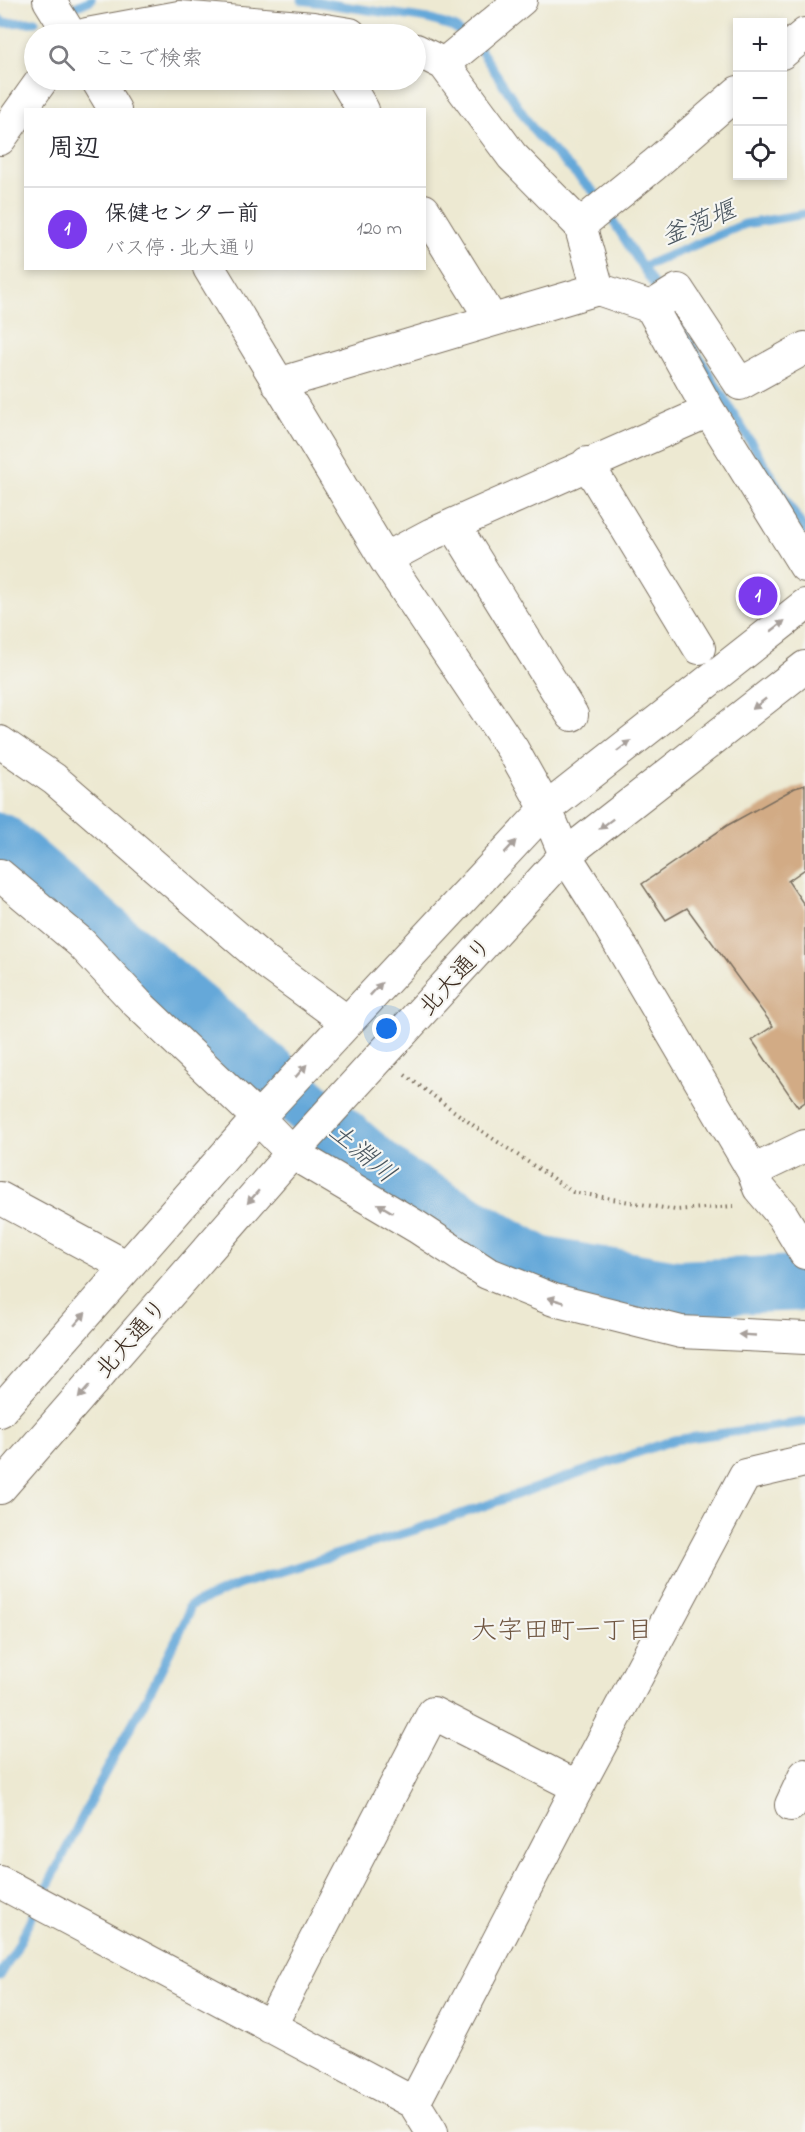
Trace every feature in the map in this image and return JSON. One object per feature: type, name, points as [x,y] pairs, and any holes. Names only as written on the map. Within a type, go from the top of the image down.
[{"type":"street","points":[[49,0],[64,24]]},
{"type":"street","points":[[444,64],[521,0]]},
{"type":"street","points":[[138,24],[179,16],[252,24]]},
{"type":"street","points":[[787,50],[805,34]]},
{"type":"street","points":[[426,55],[444,64],[512,156],[594,214]]},
{"type":"street","points":[[0,139],[35,90]]},
{"type":"street","points":[[103,90],[114,108]]},
{"type":"street","points":[[351,90],[362,108]]},
{"type":"street","points":[[594,214],[733,96]]},
{"type":"street","points":[[426,213],[492,321]]},
{"type":"street","points":[[594,214],[598,289]]},
{"type":"street","points":[[210,270],[385,559],[513,750],[546,808],[565,855],[595,902],[756,1180],[782,1215],[805,1253]]},
{"type":"street","points":[[278,384],[598,289],[660,301],[678,290],[740,384],[805,348]]},
{"type":"street","points":[[660,301],[708,411],[805,566]]},
{"type":"street","points":[[385,559],[587,463],[708,411]]},
{"type":"street","points":[[587,463],[699,648]]},
{"type":"street","points":[[454,525],[572,715]]},
{"type":"street","points":[[0,1411],[126,1266],[341,1026],[546,808],[805,604]]},
{"type":"street","name":"北大通り","points":[[0,1488],[297,1148],[388,1068],[565,855],[805,667]]},
{"type":"street","points":[[0,742],[54,779],[341,1026]]},
{"type":"street","points":[[0,874],[81,943],[137,1004],[262,1114],[297,1148],[487,1273],[554,1300],[681,1332],[805,1338]]},
{"type":"street","points":[[756,1180],[805,1146]]},
{"type":"street","points":[[0,1198],[126,1266]]},
{"type":"street","points":[[414,2103],[578,1787],[745,1475],[805,1461]]},
{"type":"street","points":[[270,2026],[433,1713],[578,1787]]},
{"type":"street","points":[[791,1805],[805,1775]]},
{"type":"street","points":[[10,1888],[414,2103],[432,2132]]},
{"type":"path","points":[[388,1068],[573,1192],[675,1210],[734,1206],[756,1180]]},
{"type":"building","points":[[805,785],[805,869],[788,881],[805,906],[805,1102],[798,1107],[752,1040],[773,1026],[687,908],[666,920],[642,884],[728,825],[795,788]]},
{"type":"waterway","points":[[73,8],[91,0]]},
{"type":"waterway","points":[[302,0],[428,19],[454,27],[479,48],[537,135],[595,193],[661,296]]},
{"type":"waterway","points":[[0,19],[1,23],[35,22]]},
{"type":"waterway","name":"釜萢堰","points":[[642,267],[745,224],[805,214]]},
{"type":"waterway","points":[[675,318],[805,531]]},
{"type":"waterway","name":"土淵川","points":[[0,841],[396,1182],[539,1264],[676,1288],[805,1283]]},
{"type":"waterway","points":[[0,1976],[15,1951],[98,1786],[153,1686],[188,1615],[189,1606],[238,1585],[415,1530],[674,1440],[805,1422]]},
{"type":"place","name":"保健センター前","points":[[758,596]]},
{"type":"district","name":"大字田町一丁目","points":[[562,1629]]}]
